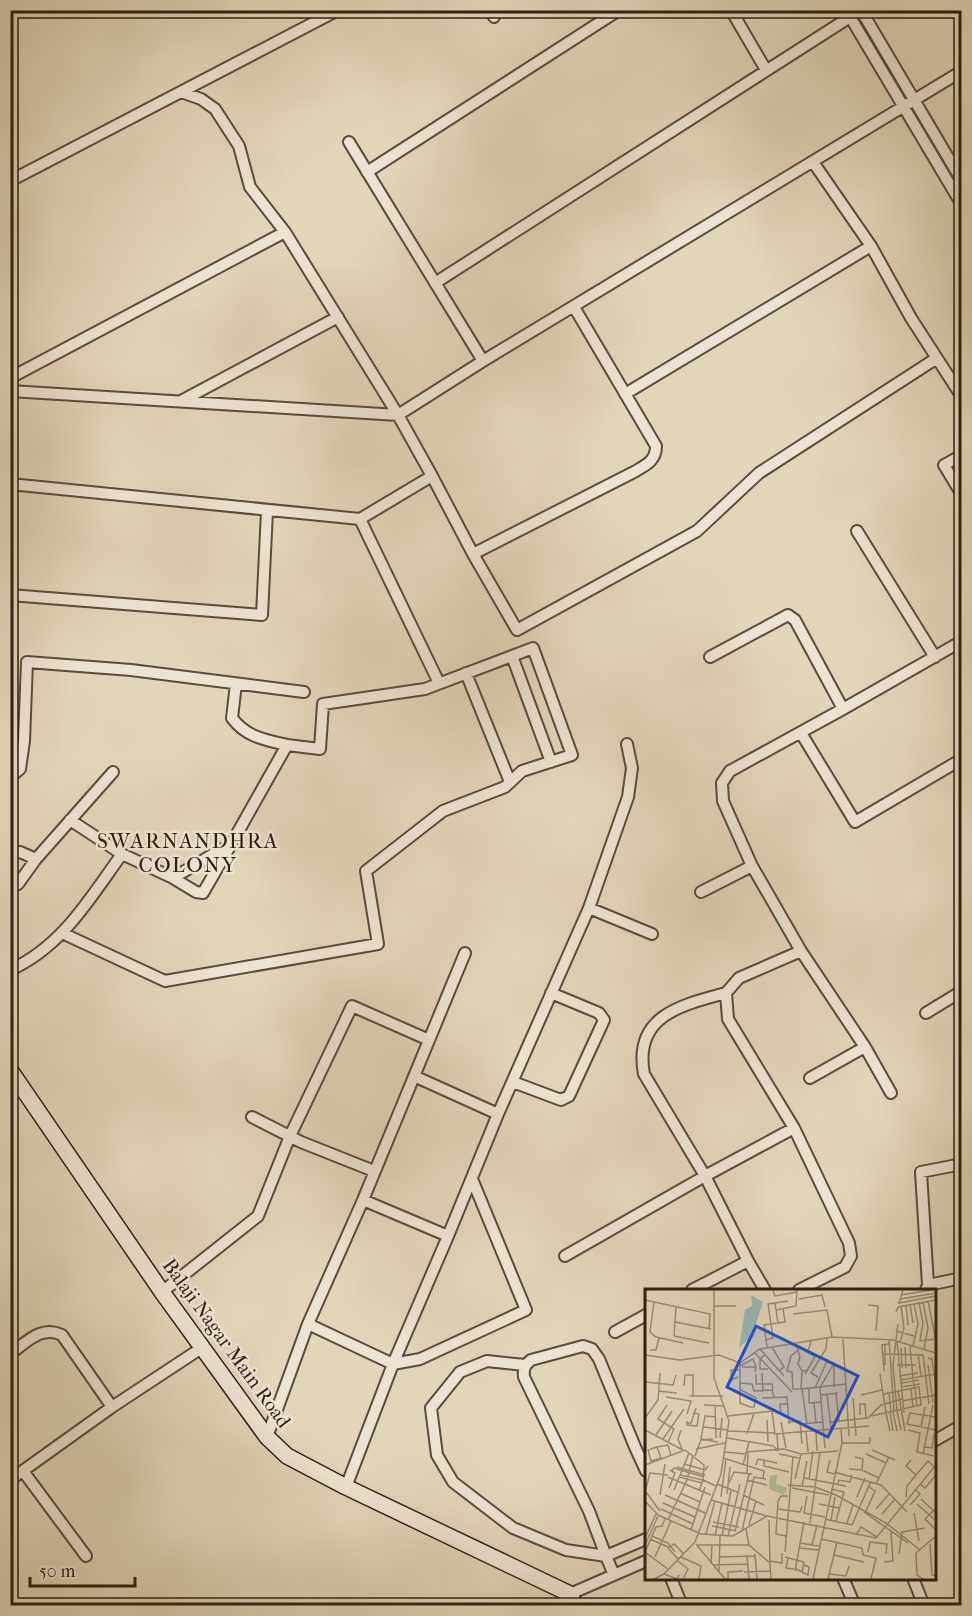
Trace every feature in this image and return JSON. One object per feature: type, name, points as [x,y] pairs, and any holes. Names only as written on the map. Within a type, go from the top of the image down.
[{"type":"street","points":[[10,182],[338,10]]},
{"type":"street","points":[[367,172],[619,10]]},
{"type":"street","points":[[731,10],[766,70]]},
{"type":"street","points":[[861,10],[962,181]]},
{"type":"street","points":[[435,283],[766,70],[848,14],[962,205]]},
{"type":"street","points":[[10,391],[398,415],[962,70]]},
{"type":"street","points":[[181,92],[201,99],[215,110],[239,146],[250,187],[285,232],[398,415],[472,554],[517,630],[697,531],[759,473],[937,358]]},
{"type":"street","points":[[348,142],[483,361]]},
{"type":"street","points":[[813,162],[871,246],[962,397]]},
{"type":"street","points":[[10,378],[285,232]]},
{"type":"street","points":[[625,394],[871,246]]},
{"type":"street","points":[[472,554],[634,471],[652,460],[656,454],[656,446],[574,307]]},
{"type":"street","points":[[183,400],[338,317]]},
{"type":"street","points":[[962,455],[944,465],[962,495]]},
{"type":"street","points":[[10,484],[360,519],[432,476]]},
{"type":"street","points":[[10,595],[262,615],[267,511]]},
{"type":"street","points":[[360,519],[438,683]]},
{"type":"street","points":[[857,531],[935,657]]},
{"type":"street","points":[[710,657],[788,615],[795,620],[843,709]]},
{"type":"street","points":[[891,1093],[865,1047],[801,951],[752,866],[723,801],[722,783],[730,771],[962,641]]},
{"type":"street","points":[[62,933],[165,981],[378,944],[366,871],[443,811],[505,787],[522,771],[572,755],[533,648],[425,688],[323,704],[320,749],[252,737],[238,727],[232,718],[236,684]]},
{"type":"street","points":[[512,656],[551,762]]},
{"type":"street","points":[[10,777],[20,769],[24,741],[27,662],[131,670],[304,692]]},
{"type":"street","points":[[466,673],[510,783]]},
{"type":"street","points":[[801,733],[855,822],[962,759]]},
{"type":"street","points":[[346,1487],[393,1364],[498,1114],[589,908],[628,797],[632,768],[627,744]]},
{"type":"street","points":[[70,820],[122,854],[173,878],[195,892],[203,893],[287,745]]},
{"type":"street","points":[[10,888],[18,884],[36,859],[113,772]]},
{"type":"street","points":[[173,878],[222,849],[229,848]]},
{"type":"street","points":[[10,854],[20,852],[36,859]]},
{"type":"street","points":[[10,970],[46,949],[71,925],[122,854]]},
{"type":"street","points":[[701,892],[752,866]]},
{"type":"street","points":[[589,908],[652,934]]},
{"type":"street","points":[[764,1289],[705,1176],[644,1074],[641,1058],[644,1044],[654,1023],[687,1004],[726,993],[739,978],[801,951]]},
{"type":"street","points":[[267,1437],[308,1323],[363,1200],[465,953]]},
{"type":"street","points":[[926,1013],[962,991]]},
{"type":"street","points":[[513,1082],[561,1100],[568,1096],[604,1020],[599,1013],[551,993]]},
{"type":"street","points":[[726,993],[728,1019],[794,1128],[849,1243],[851,1256],[845,1267],[802,1289]]},
{"type":"street","points":[[162,1292],[258,1216],[290,1136],[352,1006],[429,1040]]},
{"type":"street","points":[[810,1078],[865,1047]]},
{"type":"street","name":"Balaji Nagar Main Road","points":[[10,1071],[162,1292],[267,1437],[288,1456],[346,1487],[573,1600]]},
{"type":"street","points":[[414,1076],[498,1114]]},
{"type":"street","points":[[252,1117],[290,1136],[374,1171]]},
{"type":"street","points":[[565,1256],[794,1128]]},
{"type":"street","points":[[962,1164],[921,1172],[927,1288],[962,1278]]},
{"type":"street","points":[[308,1323],[393,1364],[420,1359],[526,1310],[472,1179]]},
{"type":"street","points":[[363,1200],[448,1236]]},
{"type":"street","points":[[694,1289],[748,1261]]},
{"type":"street","points":[[615,1332],[645,1316]]},
{"type":"street","points":[[10,1354],[40,1333],[52,1330],[62,1335],[112,1407]]},
{"type":"street","points":[[614,1575],[589,1511],[524,1377],[525,1365],[531,1360],[583,1346],[592,1349],[599,1359],[645,1469]]},
{"type":"street","points":[[10,1480],[112,1407],[203,1347]]},
{"type":"street","points":[[525,1365],[487,1361],[460,1372],[431,1408],[437,1455],[453,1482],[513,1528],[566,1550],[606,1556],[645,1539]]},
{"type":"street","points":[[936,1440],[962,1425]]},
{"type":"street","points":[[23,1471],[86,1556]]},
{"type":"street","points":[[573,1600],[614,1575],[645,1561]]},
{"type":"street","points":[[672,1580],[682,1605]]},
{"type":"street","points":[[844,1580],[855,1605]]},
{"type":"street","points":[[914,1580],[924,1605]]},
{"type":"district","name":"SWARNANDHRA COLONY","points":[[188,853]]}]
